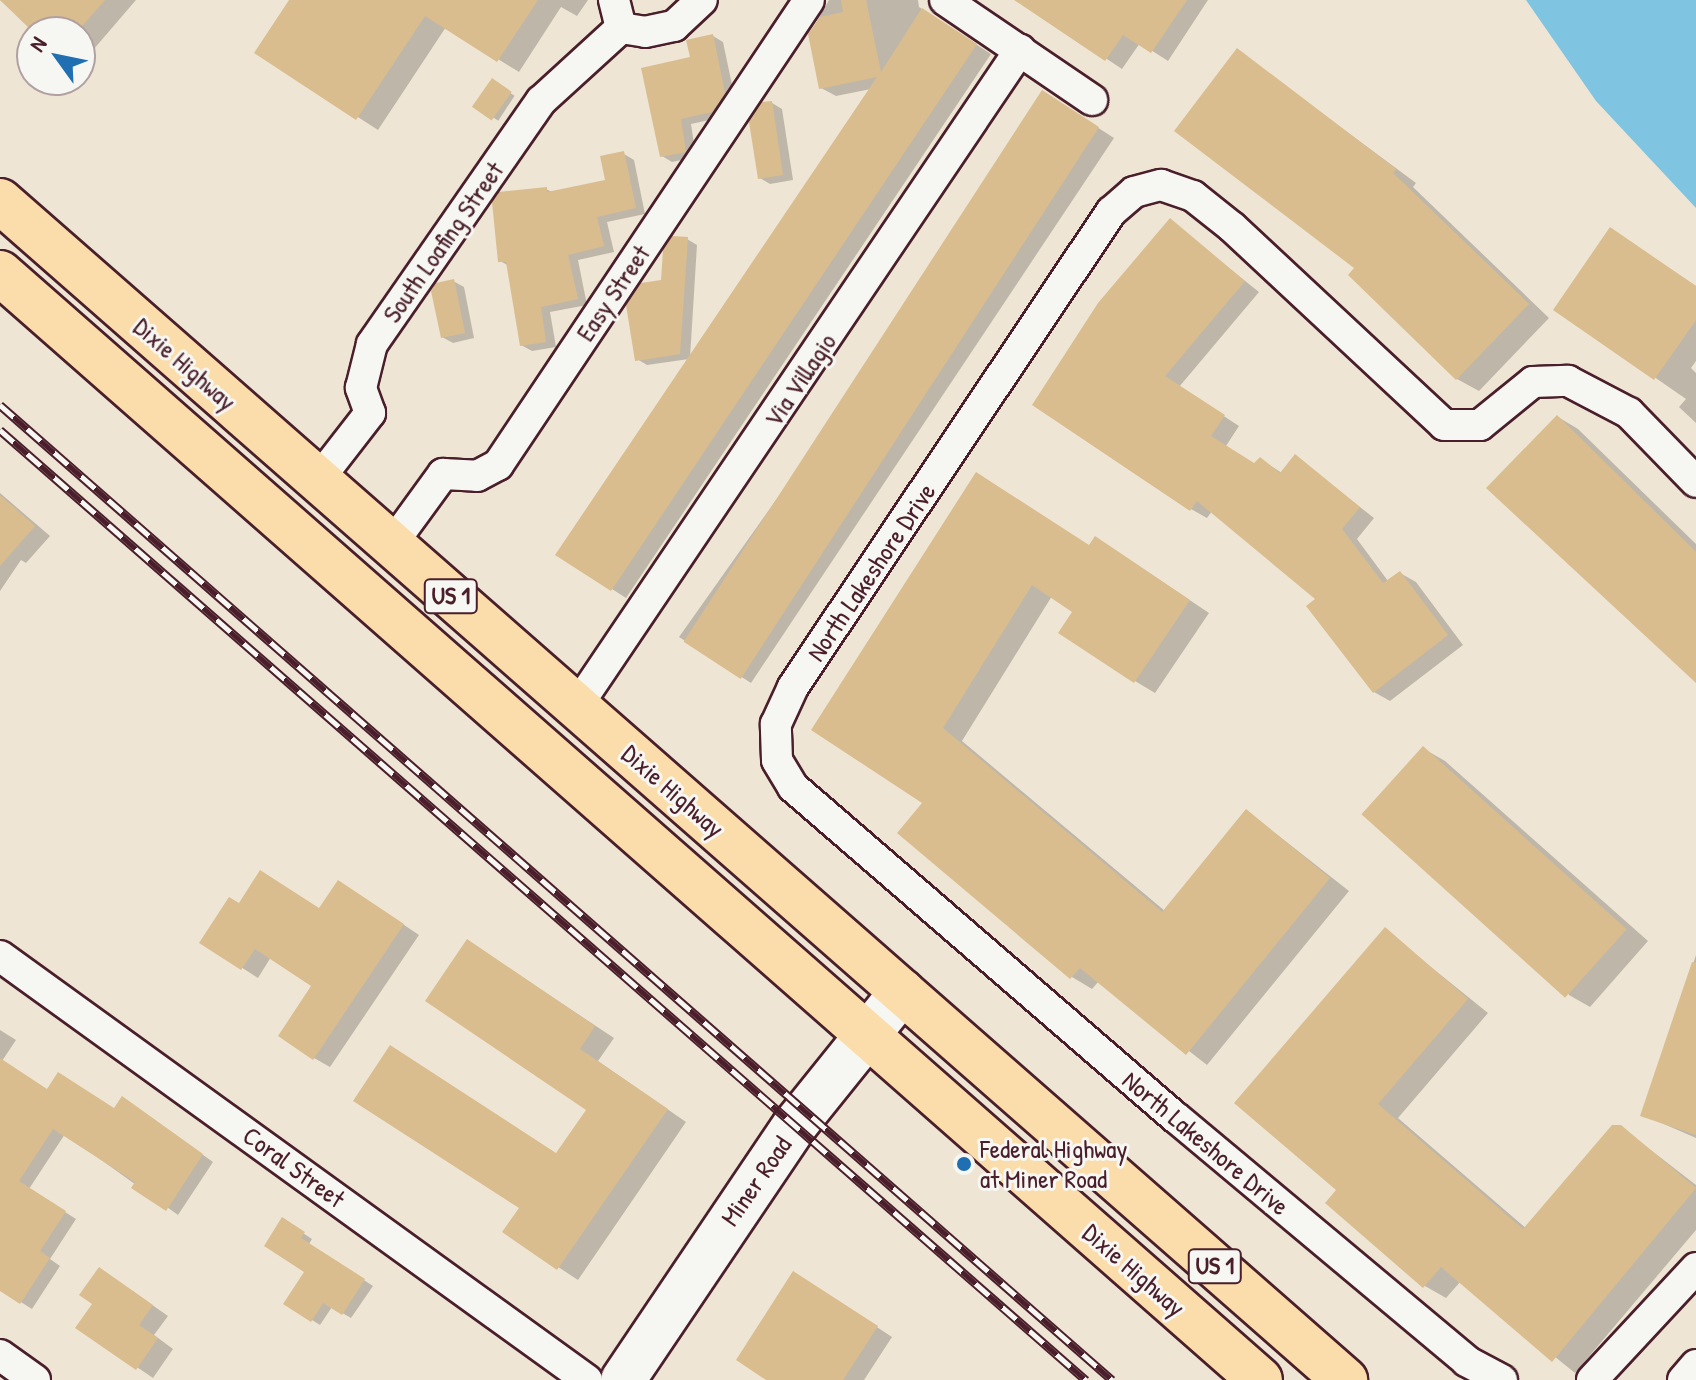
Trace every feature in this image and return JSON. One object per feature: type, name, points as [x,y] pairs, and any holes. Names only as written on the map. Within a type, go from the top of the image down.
[{"type":"main road","name":"Dixie Highway","points":[[0,201],[1345,1380]]},
{"type":"main road","name":"Dixie Highway","points":[[3,275],[1260,1380]]},
{"type":"main road","points":[[3,275],[101,290]]},
{"type":"street","name":"South Loafing Street","points":[[318,480],[370,413],[361,388],[372,344],[541,101],[618,14],[645,32],[674,26],[702,0]]},
{"type":"street","name":"Easy Street","points":[[392,544],[443,474],[477,476],[498,465],[809,0]]},
{"type":"street","points":[[945,0],[1092,100]]},
{"type":"street","name":"Via Villagio","points":[[577,706],[1020,50]]},
{"type":"street","name":"North Lakeshore Drive","points":[[1502,1380],[1467,1361],[1188,1128],[793,787],[777,760],[776,724],[793,687],[1111,212],[1134,192],[1161,185],[1193,196],[1232,227],[1444,425],[1480,425],[1533,382],[1568,381],[1629,413],[1696,482]]},
{"type":"street","name":"Coral Street","points":[[0,956],[587,1380]]},
{"type":"street","name":"Miner Road","points":[[623,1380],[773,1155],[902,992]]},
{"type":"street","points":[[1592,1380],[1696,1268]]},
{"type":"street","points":[[0,1355],[35,1380]]},
{"type":"street","points":[[1683,1380],[1696,1365]]},
{"type":"water","points":[[1526,0],[1696,0],[1696,208],[1596,101]]},
{"type":"building","points":[[0,0],[105,0],[91,16],[16,16]]},
{"type":"building","points":[[289,0],[538,0],[497,62],[425,16],[356,120],[254,53]]},
{"type":"building","points":[[841,0],[866,0],[881,72],[922,8],[977,44],[611,591],[555,555],[877,77],[819,89],[808,34],[820,17],[843,12]]},
{"type":"building","points":[[1014,0],[1187,0],[1151,53],[1123,35],[1105,61]]},
{"type":"building","points":[[713,34],[725,93],[712,112],[681,119],[686,152],[660,157],[641,68],[690,57],[686,40]]},
{"type":"building","points":[[1237,48],[1396,169],[1393,173],[1529,304],[1456,380],[1348,275],[1354,268],[1174,131]]},
{"type":"building","points":[[492,78],[512,92],[492,120],[472,107]]},
{"type":"building","points":[[1042,90],[1099,127],[741,679],[684,642]]},
{"type":"building","points":[[772,101],[783,175],[758,179],[749,122],[762,102]]},
{"type":"building","points":[[624,151],[636,208],[597,217],[604,246],[568,255],[578,299],[541,307],[546,342],[520,346],[506,262],[498,262],[492,202],[499,192],[547,187],[547,192],[605,180],[600,156]]},
{"type":"building","points":[[1170,218],[1245,281],[1165,376],[1225,415],[1211,436],[1254,463],[1260,457],[1280,473],[1295,454],[1360,507],[1342,529],[1383,583],[1400,571],[1448,635],[1373,693],[1306,606],[1315,599],[1197,501],[1190,511],[1032,405],[1098,303]]},
{"type":"building","points":[[1610,227],[1696,286],[1696,320],[1654,380],[1553,310]]},
{"type":"building","points":[[672,236],[688,237],[680,354],[635,361],[626,305],[641,283],[661,280],[663,250]]},
{"type":"building","points":[[454,279],[465,333],[441,338],[431,291],[436,283]]},
{"type":"building","points":[[1557,415],[1696,552],[1696,683],[1486,488]]},
{"type":"building","points":[[976,472],[1089,545],[1095,536],[1190,600],[1134,683],[1058,633],[1072,612],[1032,585],[943,728],[1162,912],[1246,809],[1330,878],[1186,1055],[1080,968],[1070,979],[897,833],[922,803],[811,730]]},
{"type":"building","points":[[0,495],[35,526],[0,566]]},
{"type":"building","points":[[1423,746],[1627,929],[1565,998],[1361,814]]},
{"type":"building","points":[[260,870],[319,908],[338,880],[404,924],[313,1060],[278,1036],[311,986],[255,949],[241,970],[199,943],[229,897],[239,903]]},
{"type":"building","points":[[1385,927],[1468,999],[1378,1104],[1523,1229],[1612,1125],[1621,1125],[1696,1188],[1552,1362],[1441,1267],[1423,1288],[1325,1203],[1336,1190],[1234,1103]]},
{"type":"building","points":[[467,939],[595,1026],[580,1049],[668,1109],[557,1270],[502,1232],[519,1208],[353,1101],[390,1045],[556,1153],[586,1110],[425,1001]]},
{"type":"building","points":[[1692,962],[1696,963],[1696,1135],[1640,1116]]},
{"type":"building","points":[[0,1058],[47,1089],[58,1072],[114,1108],[122,1096],[203,1154],[166,1211],[131,1188],[135,1182],[53,1129],[19,1181],[66,1211],[40,1251],[50,1258],[20,1304],[0,1291]]},
{"type":"building","points":[[282,1217],[305,1232],[301,1238],[365,1279],[342,1315],[323,1303],[311,1322],[283,1304],[304,1272],[264,1246]]},
{"type":"building","points":[[99,1267],[153,1305],[139,1325],[158,1338],[136,1370],[75,1328],[92,1304],[79,1295]]},
{"type":"building","points":[[793,1271],[878,1326],[843,1380],[766,1380],[736,1360]]},
{"type":"railway","points":[[0,405],[1112,1380]]},
{"type":"railway","points":[[0,430],[1086,1380]]},
{"type":"place","name":"Federal Highway at Miner Road","points":[[964,1164]]}]
